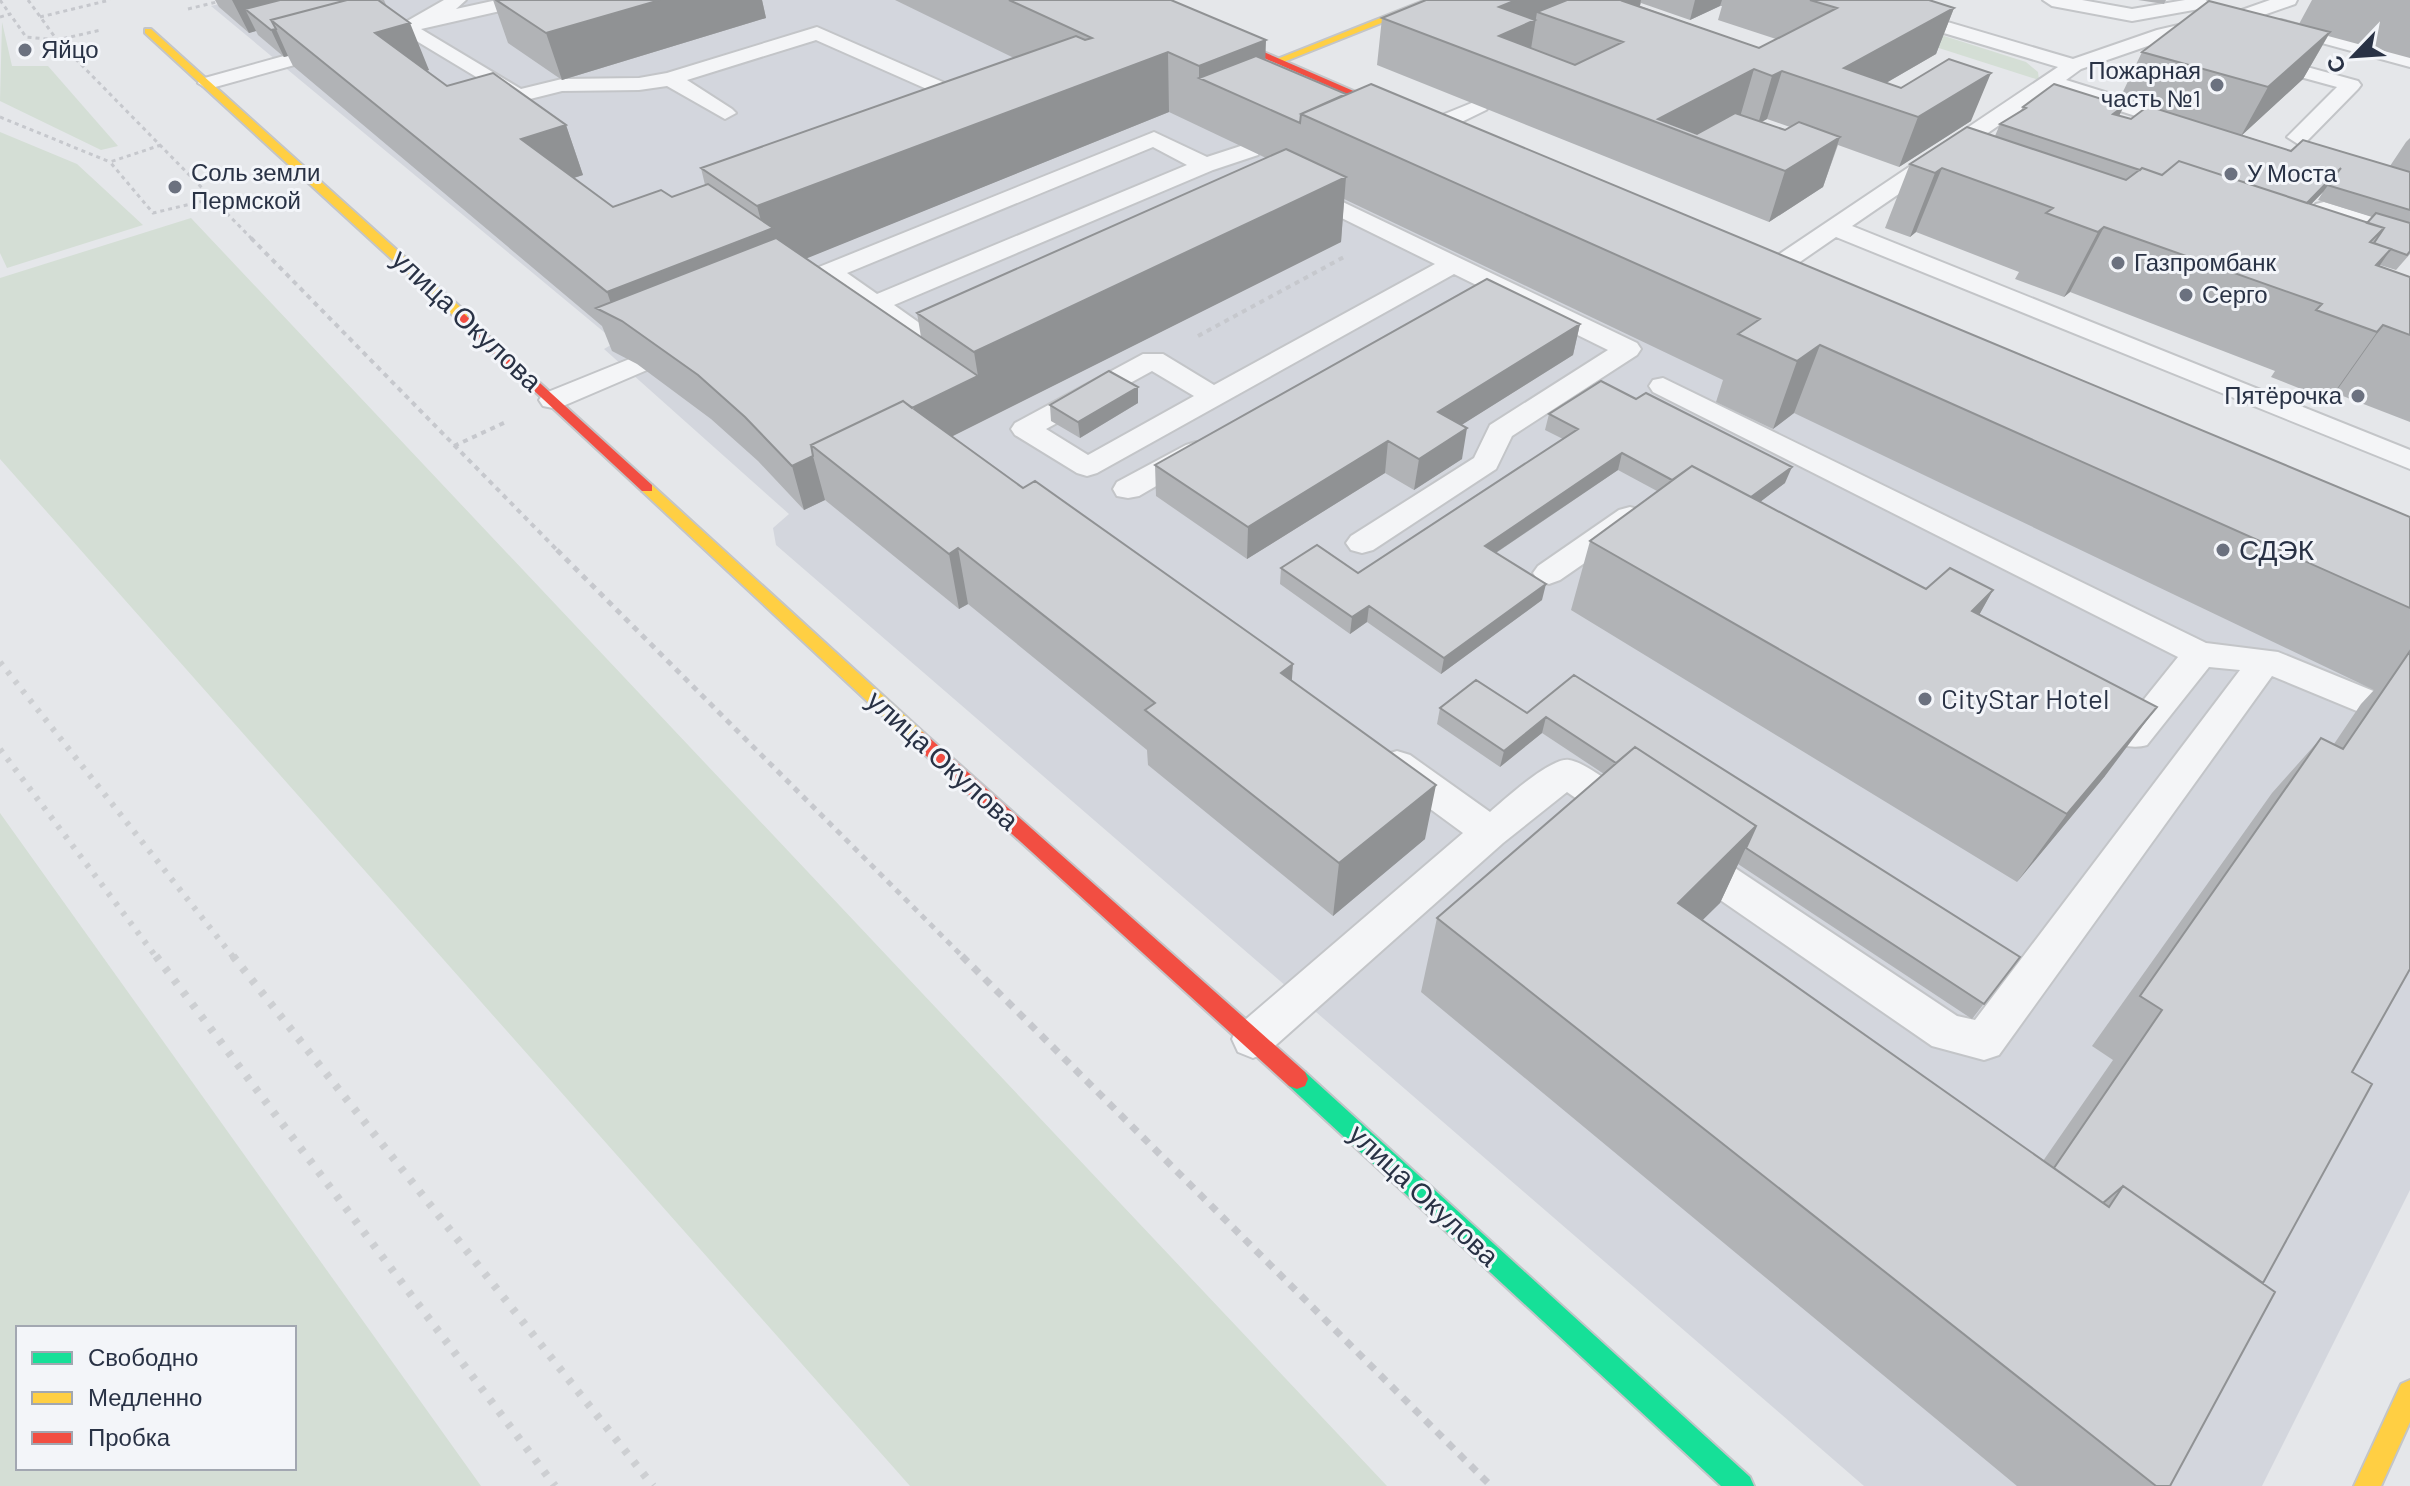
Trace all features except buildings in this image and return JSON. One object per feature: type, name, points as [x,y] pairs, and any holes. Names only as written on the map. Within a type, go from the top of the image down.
[{"type":"street","points":[[1136,0],[1461,139]]},
{"type":"street","points":[[1277,61],[1434,0]]},
{"type":"street","name":"улица Окулова","points":[[148,31],[900,722],[1253,1039],[1741,1486]]},
{"type":"street","points":[[2367,1486],[2410,1393]]},
{"type":"lane","points":[[406,27],[457,0]]},
{"type":"lane","points":[[406,27],[509,3],[557,9],[591,0]]},
{"type":"lane","points":[[1853,0],[2074,65]]},
{"type":"lane","points":[[2052,0],[2132,15],[2214,0]]},
{"type":"lane","points":[[1772,271],[2074,65],[2164,34],[2245,15],[2288,0]]},
{"type":"lane","points":[[2245,15],[2410,61]]},
{"type":"lane","points":[[406,27],[518,96],[562,85],[639,84],[670,79],[817,33],[988,109]]},
{"type":"lane","points":[[2164,34],[2351,85],[2298,137]]},
{"type":"lane","points":[[208,83],[361,40]]},
{"type":"lane","points":[[670,79],[725,113]]},
{"type":"lane","points":[[2051,82],[2211,132]]},
{"type":"lane","points":[[1337,111],[1366,99]]},
{"type":"lane","points":[[1433,127],[1479,106]]},
{"type":"lane","points":[[971,339],[936,355],[875,304],[828,272],[1154,139],[1205,165]]},
{"type":"lane","points":[[1955,144],[1986,155]]},
{"type":"lane","points":[[875,304],[1205,165],[1257,164],[1628,349],[1500,431],[1486,463],[1362,543]]},
{"type":"lane","points":[[2324,209],[2410,236]]},
{"type":"lane","points":[[1835,228],[2410,460]]},
{"type":"lane","points":[[1213,396],[1153,360],[1025,429],[1087,467],[1455,263]]},
{"type":"lane","points":[[814,290],[839,279]]},
{"type":"lane","points":[[1462,301],[1494,283]]},
{"type":"lane","points":[[553,400],[637,364]]},
{"type":"lane","points":[[1663,386],[2200,654],[2266,660],[2410,720]]},
{"type":"lane","points":[[1128,489],[1222,436]]},
{"type":"lane","points":[[1549,573],[1653,500]]},
{"type":"lane","points":[[2078,706],[2134,736],[2200,654]]},
{"type":"lane","points":[[1253,1039],[1490,832],[1566,773],[1947,1033],[1984,1041],[2266,660]]},
{"type":"lane","points":[[1375,750],[1490,832]]},
{"type":"path","points":[[0,0],[26,37],[57,40],[110,28]]},
{"type":"path","points":[[28,0],[57,40],[465,457],[1491,1486]]},
{"type":"path","points":[[40,17],[110,0]]},
{"type":"path","points":[[206,5],[225,0]]},
{"type":"path","points":[[0,17],[10,14]]},
{"type":"path","points":[[0,117],[110,162],[153,213],[213,198]]},
{"type":"path","points":[[110,162],[161,145]]},
{"type":"path","points":[[1153,360],[1391,232]]},
{"type":"shaded area","points":[[234,0],[1072,0],[2410,585],[2410,1190],[2262,1486],[1864,1486],[776,545],[773,528],[789,514],[604,349],[616,342],[211,6]]},
{"type":"shaded area","points":[[1789,0],[1831,0],[2026,62],[2038,72],[2039,80]]},
{"type":"shaded area","points":[[2,22],[12,66],[48,66],[118,146],[101,150],[0,101]]},
{"type":"shaded area","points":[[0,132],[77,164],[143,225],[7,268],[0,253]]},
{"type":"shaded area","points":[[191,218],[1387,1486],[910,1486],[0,459],[0,278]]},
{"type":"shaded area","points":[[0,813],[481,1486],[0,1486]]},
{"type":"railway","points":[[0,662],[234,958]]},
{"type":"railway","points":[[0,749],[157,958]]},
{"type":"railway","points":[[156,956],[555,1486]]},
{"type":"railway","points":[[233,956],[653,1486]]},
{"type":"traffic: fast","points":[[1297,1079],[1741,1486]]},
{"type":"traffic: slow","points":[[1277,61],[1434,0]]},
{"type":"traffic: slow","points":[[148,31],[462,316]]},
{"type":"traffic: slow","points":[[647,488],[918,738]]},
{"type":"traffic: slow","points":[[2367,1486],[2410,1393]]},
{"type":"traffic: jam","points":[[1136,0],[1406,116]]},
{"type":"traffic: jam","points":[[462,316],[647,488]]},
{"type":"traffic: jam","points":[[918,738],[1297,1079]]},
{"type":"place","name":"Яйцо","points":[[25,50]]},
{"type":"place","name":"Пожарная часть №1","points":[[2217,85]]},
{"type":"place","name":"У Моста","points":[[2231,174]]},
{"type":"place","name":"Соль земли Пермской","points":[[175,187]]},
{"type":"place","name":"Газпромбанк","points":[[2118,263]]},
{"type":"place","name":"Серго","points":[[2186,295]]},
{"type":"place","name":"Пятёрочка","points":[[2358,396]]},
{"type":"place","name":"СДЭК","points":[[2223,550]]},
{"type":"place","name":"CityStar Hotel","points":[[1925,699]]}]
